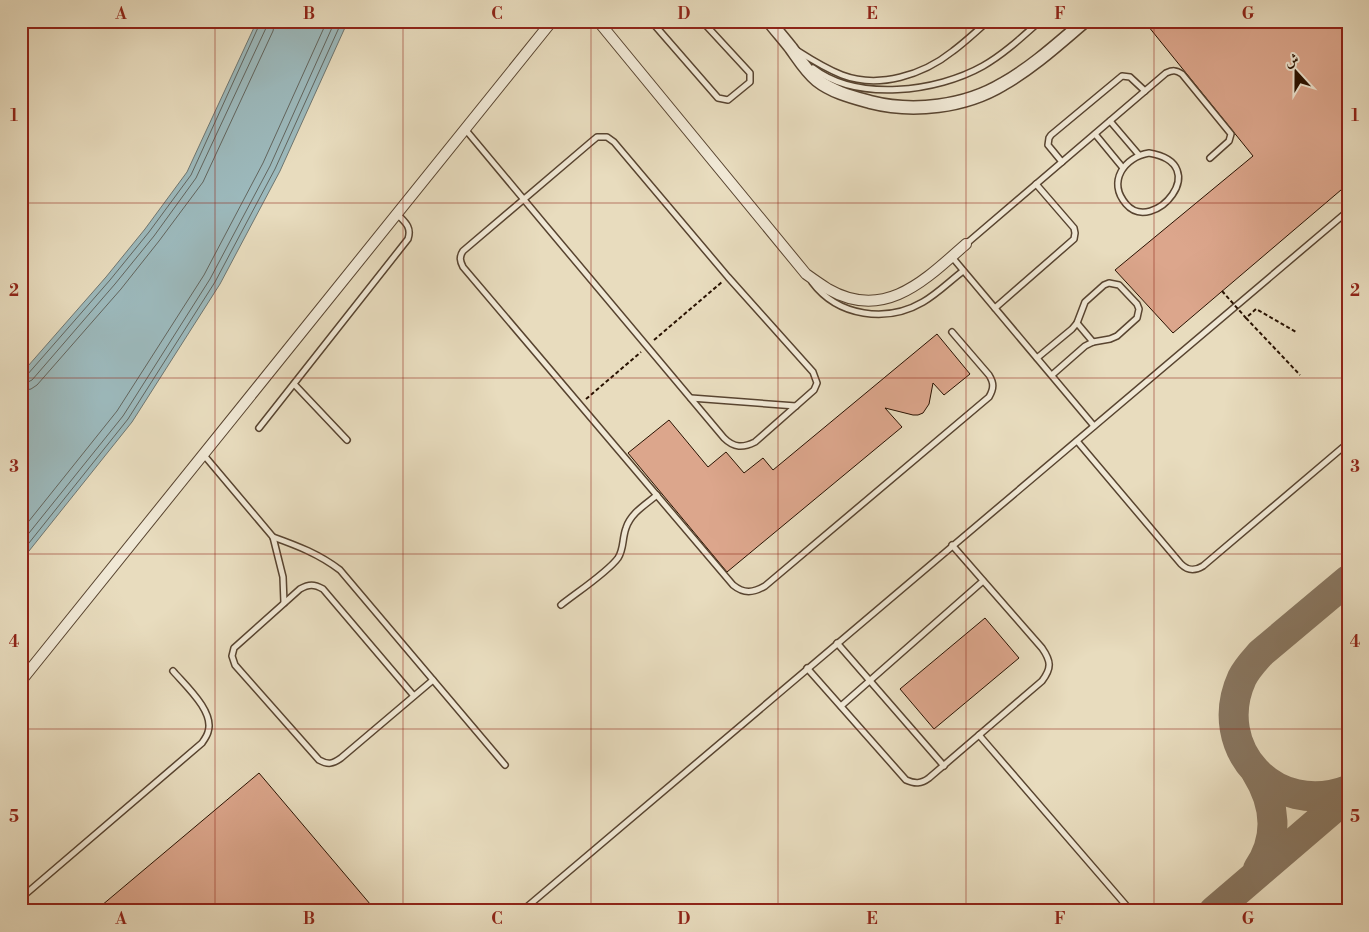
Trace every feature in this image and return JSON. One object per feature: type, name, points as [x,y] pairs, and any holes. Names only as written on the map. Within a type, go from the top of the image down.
[{"type":"street","points":[[21,681],[552,21]]},
{"type":"street","points":[[598,21],[806,274],[829,289],[841,295],[867,300],[894,296],[918,285],[966,244]]},
{"type":"street","points":[[769,21],[806,70],[818,81],[853,98],[903,107],[929,107],[954,103],[1003,85],[1085,21]]},
{"type":"lane","points":[[651,21],[718,98],[728,100],[750,82],[750,73],[702,21]]},
{"type":"lane","points":[[877,21],[886,21]]},
{"type":"lane","points":[[793,51],[843,75],[863,80],[900,78],[929,67],[953,51],[988,21]]},
{"type":"lane","points":[[793,51],[823,76],[841,83],[862,88],[901,89],[922,87],[963,75],[982,66],[1000,55],[1040,21]]},
{"type":"lane","points":[[966,244],[1110,120],[1172,70],[1182,74],[1231,134],[1229,141],[1210,158]]},
{"type":"lane","points":[[1062,162],[1048,145],[1048,142],[1051,135],[1066,122],[1122,76],[1130,77],[1145,91]]},
{"type":"lane","points":[[862,88],[863,80]]},
{"type":"lane","points":[[1110,120],[1139,155]]},
{"type":"lane","points":[[465,129],[523,199],[730,444],[737,447],[746,447],[755,442],[814,390],[817,383],[813,372],[607,137],[597,137],[523,199],[462,251],[460,256],[460,262],[477,284],[733,585],[740,590],[748,592],[757,591],[765,586],[989,397],[993,390],[993,382],[952,332]]},
{"type":"lane","points":[[1095,134],[1123,168]]},
{"type":"lane","points":[[1139,155],[1159,155],[1175,167],[1179,182],[1176,191],[1165,202],[1151,211],[1143,213],[1134,211],[1126,205],[1118,187],[1119,177],[1123,168],[1130,160],[1139,155]]},
{"type":"lane","points":[[995,308],[1074,239],[1074,228],[1036,184]]},
{"type":"lane","points":[[522,911],[1348,211]]},
{"type":"lane","points":[[259,428],[408,239],[410,228],[397,214]]},
{"type":"lane","points":[[951,256],[1094,426]]},
{"type":"lane","points":[[806,274],[816,288],[835,304],[854,312],[881,314],[903,311],[920,304],[963,271]]},
{"type":"lane","points":[[1037,358],[1072,329],[1077,323],[1085,302],[1104,285],[1109,283],[1119,285],[1137,304],[1139,309],[1137,318],[1117,336],[1084,346],[1052,375]]},
{"type":"lane","points":[[1077,323],[1093,342]]},
{"type":"lane","points":[[294,384],[347,440]]},
{"type":"lane","points":[[691,398],[796,406]]},
{"type":"lane","points":[[1077,441],[1181,564],[1191,570],[1198,570],[1203,566],[1348,443]]},
{"type":"lane","points":[[203,454],[273,537],[283,577],[284,603]]},
{"type":"lane","points":[[561,605],[616,560],[623,546],[626,529],[630,521],[636,512],[658,495]]},
{"type":"lane","points":[[273,537],[310,550],[340,570],[505,765]]},
{"type":"lane","points":[[808,668],[906,780],[914,784],[922,783],[944,766],[1042,681],[1048,673],[1050,664],[1042,648],[952,545]]},
{"type":"lane","points":[[840,706],[983,581]]},
{"type":"lane","points":[[414,696],[323,589],[316,585],[308,585],[300,589],[240,642],[234,648],[232,656],[235,664],[319,760],[326,764],[334,763],[341,758],[433,680]]},
{"type":"lane","points":[[837,643],[944,766]]},
{"type":"lane","points":[[21,898],[202,743],[209,732],[209,718],[203,707],[174,671]]},
{"type":"lane","points":[[979,735],[1131,911]]},
{"type":"path","points":[[1344,187],[1348,192]]},
{"type":"path","points":[[580,404],[728,277]]},
{"type":"path","points":[[1222,291],[1300,375]]},
{"type":"path","points":[[1246,318],[1256,310],[1296,332]]},
{"type":"water","points":[[257,21],[348,21],[280,171],[220,284],[132,422],[21,561],[21,374],[106,277],[145,229],[187,172]]},
{"type":"building","points":[[1144,21],[1348,21],[1348,184],[1173,333],[1115,270],[1253,156]]},
{"type":"building","points":[[937,334],[970,374],[944,395],[933,383],[929,404],[923,413],[918,415],[885,408],[902,427],[727,572],[628,453],[669,420],[708,467],[726,452],[744,473],[763,458],[773,470]]},
{"type":"building","points":[[985,618],[1019,658],[934,729],[900,689]]},
{"type":"building","points":[[259,773],[376,911],[95,911]]},
{"type":"taxiway","points":[[1348,580],[1261,653],[1242,678],[1234,704],[1235,729],[1242,752],[1256,771],[1274,785],[1296,794],[1321,796],[1348,790]]},
{"type":"taxiway","points":[[1256,772],[1268,796],[1272,821],[1269,845],[1258,869]]},
{"type":"taxiway","points":[[1214,911],[1348,796]]}]
